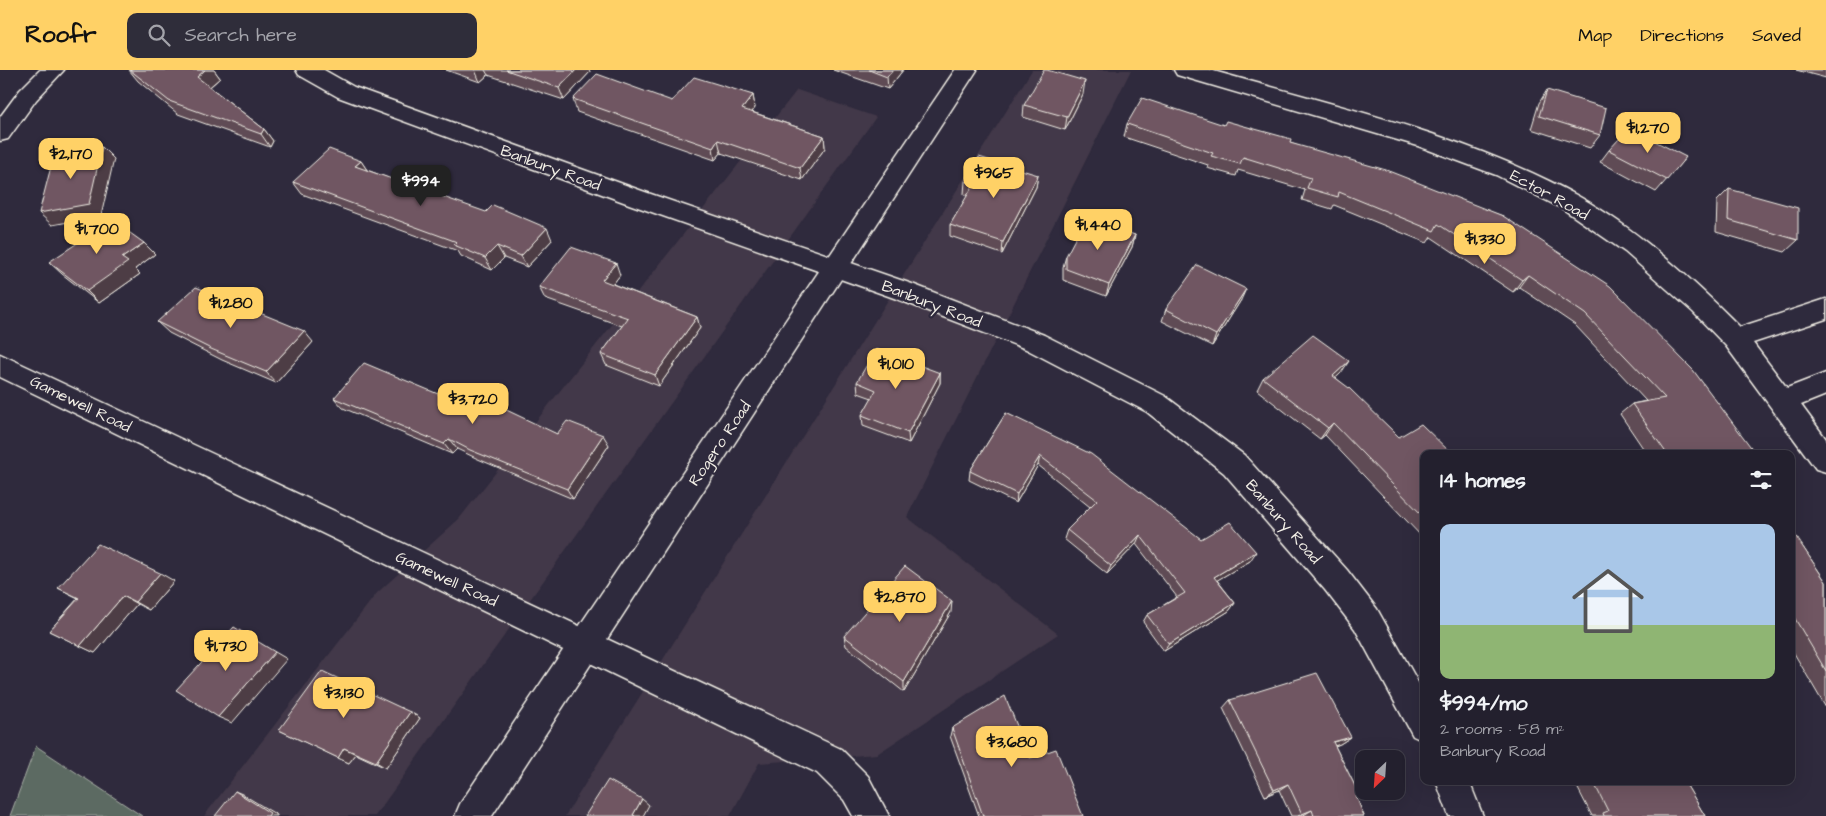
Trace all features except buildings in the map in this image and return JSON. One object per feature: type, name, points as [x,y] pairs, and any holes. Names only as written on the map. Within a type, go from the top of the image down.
[{"type":"street","points":[[0,133],[28,95],[53,70]]},
{"type":"street","name":"Banbury Road","points":[[307,70],[356,95],[636,198],[838,268],[1035,342],[1156,404],[1234,464],[1336,580],[1366,619],[1420,718]]},
{"type":"street","name":"Rogero Road","points":[[472,816],[584,644],[838,268],[966,70]]},
{"type":"street","name":"Ector Road","points":[[1185,70],[1426,140],[1504,169],[1571,203],[1634,246],[1702,305],[1735,339],[1826,460]]},
{"type":"street","points":[[1735,339],[1826,309]]},
{"type":"street","name":"Gamewell Road","points":[[0,365],[829,761],[856,788],[872,816]]},
{"type":"street","points":[[1782,400],[1826,384]]},
{"type":"street","points":[[1454,785],[1466,816]]},
{"type":"shaded area","points":[[1032,70],[1131,70],[907,517],[1058,634],[877,754],[759,763],[730,816],[565,816]]},
{"type":"shaded area","points":[[797,90],[876,117],[375,816],[204,816],[377,593],[459,519]]},
{"type":"green space","points":[[36,746],[142,816],[10,816]]}]
